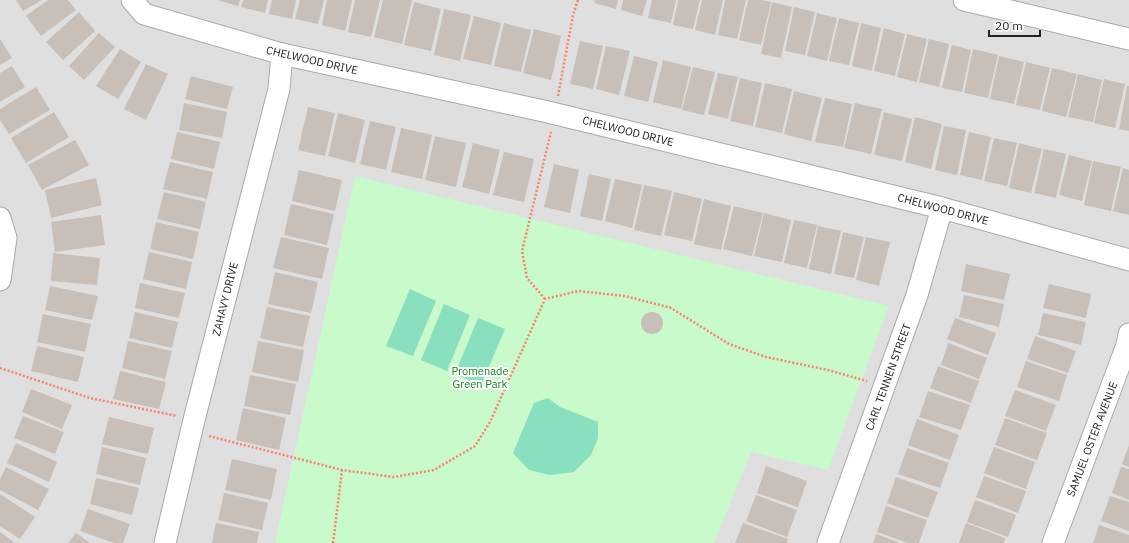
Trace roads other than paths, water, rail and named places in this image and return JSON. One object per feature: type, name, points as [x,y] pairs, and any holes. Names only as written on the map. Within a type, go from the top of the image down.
[{"type":"street","name":"CHELWOOD DRIVE","points":[[132,0],[144,14],[282,54],[555,114],[942,208],[1129,260]]},
{"type":"street","points":[[964,0],[1129,39]]},
{"type":"street","name":"ZAHAVY DRIVE","points":[[165,543],[193,426],[279,89],[282,54]]},
{"type":"street","name":"CARL TENNEN STREET","points":[[828,543],[917,295],[942,208]]},
{"type":"street","points":[[0,218],[6,238],[0,280]]},
{"type":"street","name":"SAMUEL OSTER AVENUE","points":[[1053,543],[1127,345],[1129,334]]},
{"type":"park label","name":"Promenade Green Park","points":[[480,377]]}]
